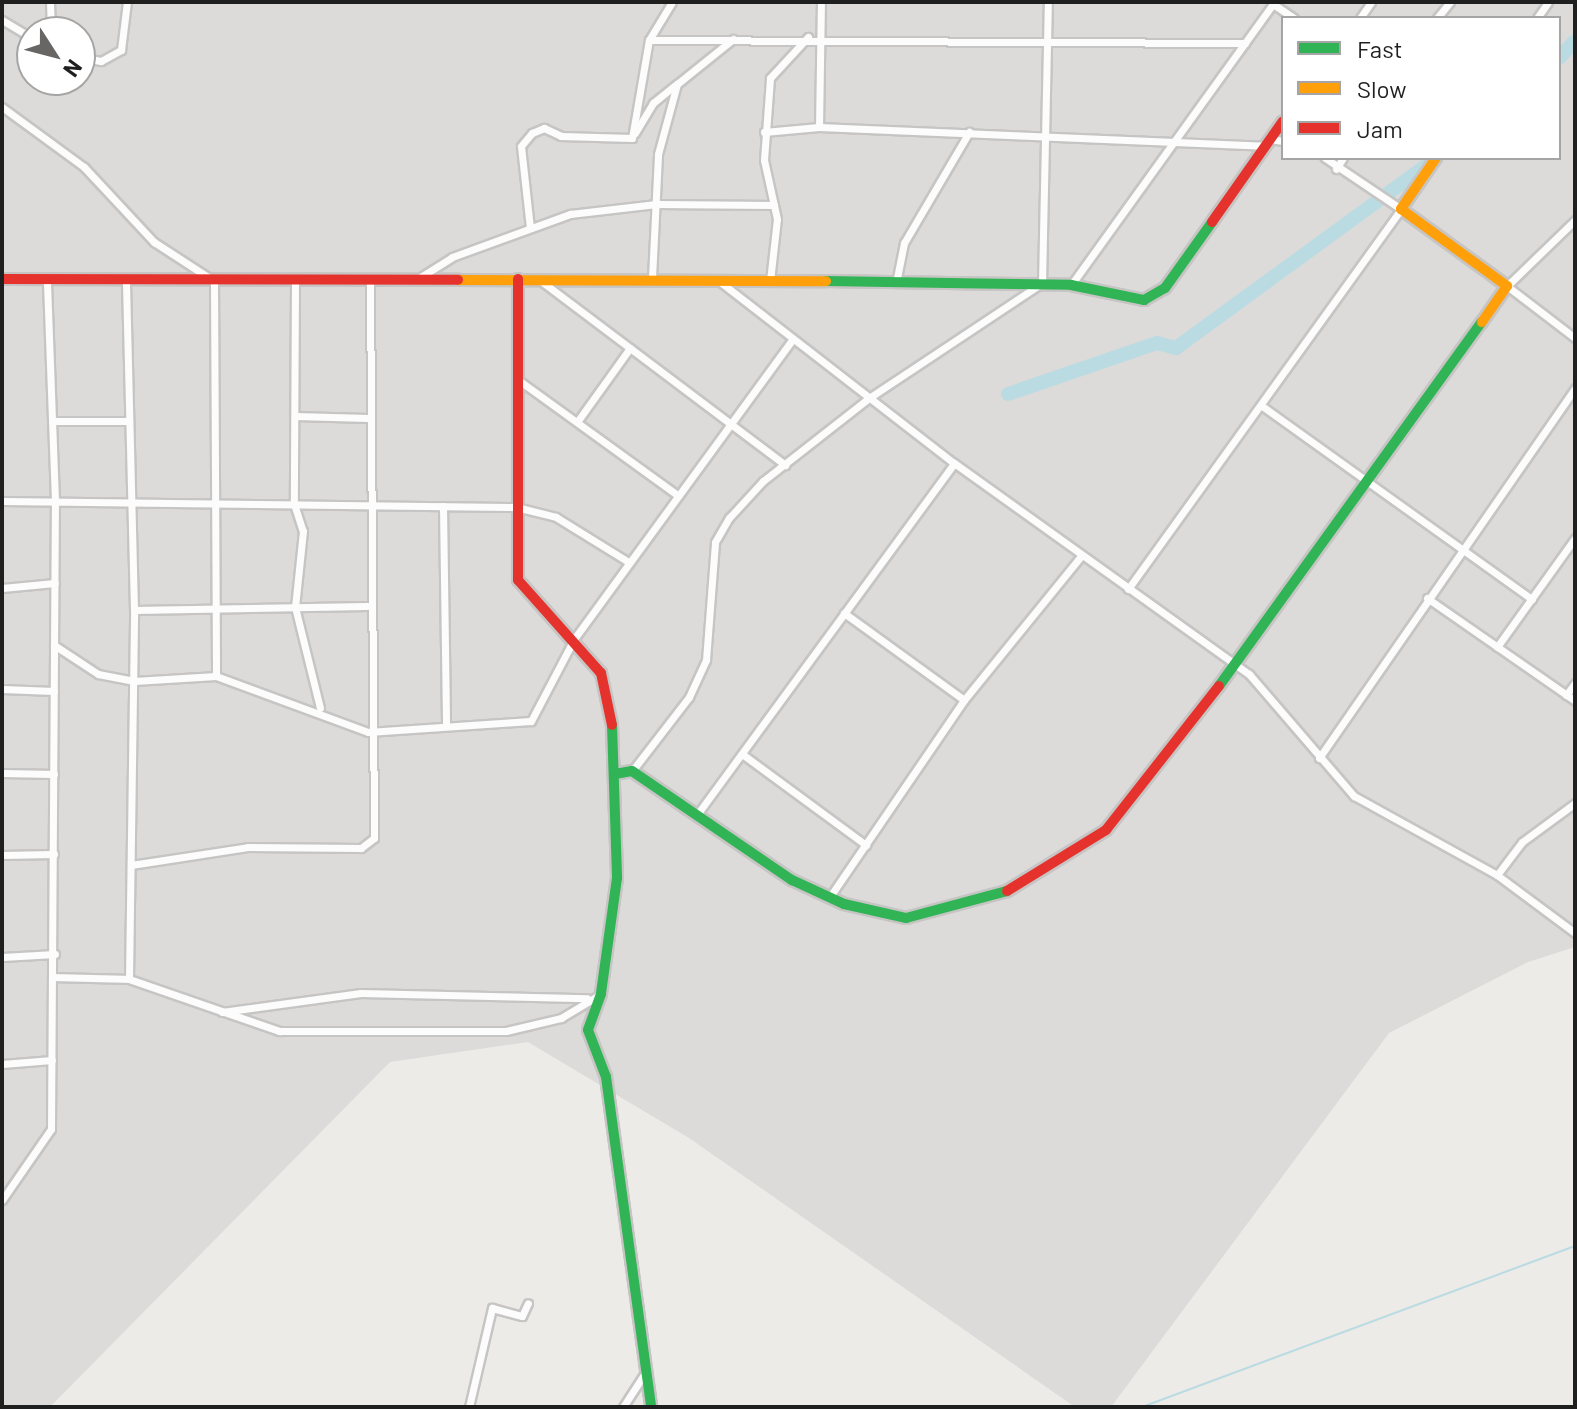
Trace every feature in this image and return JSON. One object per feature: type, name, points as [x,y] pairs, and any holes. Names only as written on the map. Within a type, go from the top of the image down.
[{"type":"street","points":[[96,60],[101,61],[121,50],[127,2]]},
{"type":"street","points":[[632,138],[649,40],[672,2]]},
{"type":"street","points":[[819,127],[821,2]]},
{"type":"street","points":[[1042,283],[1048,2]]},
{"type":"street","points":[[1071,285],[1273,3],[1291,16]]},
{"type":"street","points":[[770,281],[774,205],[764,132],[770,78],[808,37]]},
{"type":"street","points":[[649,40],[821,37],[1245,43]]},
{"type":"street","points":[[632,138],[653,103],[734,38]]},
{"type":"street","points":[[652,278],[658,154],[677,84]]},
{"type":"street","points":[[2,107],[84,167],[154,242],[214,281]]},
{"type":"street","points":[[2,279],[370,282],[652,278],[1042,283],[1071,285],[1144,300],[1156,296],[1281,124]]},
{"type":"street","points":[[764,132],[819,127],[1045,134],[1176,140],[1233,150],[1281,141]]},
{"type":"street","points":[[530,228],[521,146],[532,133],[544,128],[561,136],[632,138]]},
{"type":"street","points":[[896,283],[904,243],[969,132]]},
{"type":"street","points":[[1327,160],[1336,169],[1401,209],[1575,338]]},
{"type":"street","points":[[1336,169],[1342,160]]},
{"type":"street","points":[[1128,589],[1262,406],[1435,160]]},
{"type":"street","points":[[415,281],[452,257],[570,214],[656,204],[774,205]]},
{"type":"street","points":[[632,771],[696,816],[829,898],[892,916],[934,918],[990,901],[1046,870],[1106,830],[1235,663],[1507,286],[1575,220]]},
{"type":"street","points":[[518,279],[516,507],[524,594],[574,639],[601,673],[609,700],[615,774],[617,878],[601,994],[588,1030],[606,1077],[651,1407]]},
{"type":"street","points":[[2,1200],[47,1140],[52,1060],[55,977],[55,501],[47,280]]},
{"type":"street","points":[[126,280],[129,503],[134,610],[129,979]]},
{"type":"street","points":[[540,280],[785,465]]},
{"type":"street","points":[[214,281],[213,608],[216,676]]},
{"type":"street","points":[[295,281],[294,504],[303,531],[295,607],[320,708]]},
{"type":"street","points":[[719,281],[954,463],[1235,663],[1354,796],[1497,875],[1575,933]]},
{"type":"street","points":[[131,865],[230,848],[368,845],[366,504],[370,282]]},
{"type":"street","points":[[615,774],[632,771],[689,697],[706,660],[715,542],[729,518],[785,465],[869,398],[1042,283]]},
{"type":"street","points":[[54,645],[87,670],[134,681],[216,676],[320,708],[368,732],[531,721],[574,639],[627,561],[793,339]]},
{"type":"street","points":[[577,422],[630,348]]},
{"type":"street","points":[[517,379],[676,494]]},
{"type":"street","points":[[1319,758],[1458,551],[1575,388]]},
{"type":"street","points":[[1262,406],[1458,551],[1532,599]]},
{"type":"street","points":[[295,416],[368,418]]},
{"type":"street","points":[[52,421],[128,421]]},
{"type":"street","points":[[696,816],[954,463]]},
{"type":"street","points":[[2,501],[516,507],[556,517],[627,561]]},
{"type":"street","points":[[443,506],[446,725]]},
{"type":"street","points":[[1497,647],[1575,538]]},
{"type":"street","points":[[829,898],[964,700],[1081,556]]},
{"type":"street","points":[[2,588],[55,583]]},
{"type":"street","points":[[1427,598],[1575,701]]},
{"type":"street","points":[[134,610],[367,606]]},
{"type":"street","points":[[844,613],[964,700]]},
{"type":"street","points":[[1566,695],[1575,683]]},
{"type":"street","points":[[2,689],[54,691]]},
{"type":"street","points":[[742,754],[866,845]]},
{"type":"street","points":[[2,773],[54,774]]},
{"type":"street","points":[[1497,875],[1522,842],[1575,803]]},
{"type":"street","points":[[2,855],[54,854]]},
{"type":"street","points":[[2,957],[55,954]]},
{"type":"street","points":[[55,977],[129,979],[218,1013],[279,1031],[506,1031],[561,1018],[587,998]]},
{"type":"street","points":[[218,1013],[361,993],[587,998],[601,994]]},
{"type":"street","points":[[2,1064],[52,1060]]},
{"type":"street","points":[[469,1407],[492,1308],[522,1316],[528,1303]]},
{"type":"street","points":[[623,1407],[645,1373]]},
{"type":"shaded area","points":[[2,2],[1575,2],[1575,947],[1528,962],[1389,1033],[1111,1407],[1075,1407],[689,1138],[528,1042],[390,1062],[50,1407],[2,1407]]},
{"type":"waterway","points":[[1561,56],[1575,41]]},
{"type":"waterway","points":[[1008,394],[1157,343],[1176,348],[1434,160]]},
{"type":"waterway","points":[[1142,1407],[1575,1246]]},
{"type":"traffic: fast","points":[[826,281],[1071,285],[1144,300],[1165,288],[1212,222]]},
{"type":"traffic: fast","points":[[1219,686],[1482,322]]},
{"type":"traffic: fast","points":[[612,725],[617,878],[601,994],[588,1030],[606,1077],[651,1407]]},
{"type":"traffic: fast","points":[[615,774],[632,771],[792,880],[844,904],[906,918],[1007,891]]},
{"type":"traffic: slow","points":[[1435,160],[1401,209],[1507,286],[1482,322]]},
{"type":"traffic: slow","points":[[458,280],[826,281]]},
{"type":"traffic: jam","points":[[1212,222],[1281,124]]},
{"type":"traffic: jam","points":[[2,279],[458,280]]},
{"type":"traffic: jam","points":[[518,279],[518,580],[601,673],[612,725]]},
{"type":"traffic: jam","points":[[1007,891],[1106,830],[1219,686]]}]
